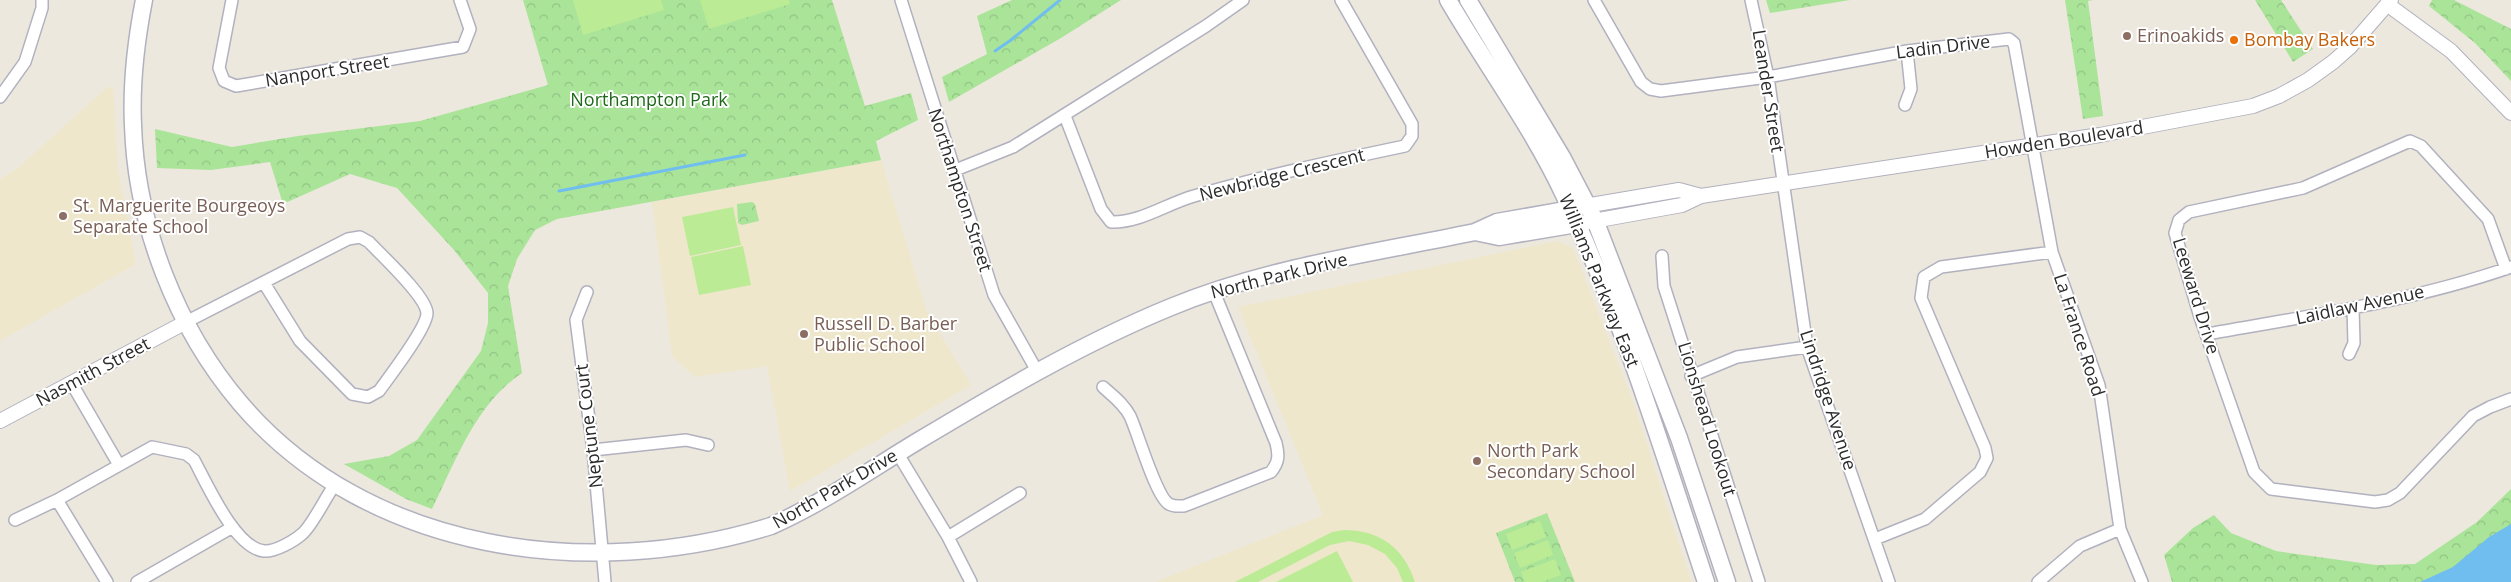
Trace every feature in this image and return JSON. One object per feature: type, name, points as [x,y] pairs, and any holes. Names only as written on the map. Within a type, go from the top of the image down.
[{"type":"main road","name":"North Park Drive","points":[[144,0],[132,93],[135,158],[144,209],[153,241],[186,322],[218,376],[263,428],[285,449],[334,486],[390,519],[465,547],[518,558],[569,563],[650,560],[680,555],[738,539],[800,512],[1037,372],[1076,351],[1173,306],[1258,277],[1476,232],[1499,237],[1574,216]]},
{"type":"main road","name":"Williams Parkway East","points":[[1448,0],[1544,157],[1574,216],[1640,381],[1706,582]]},
{"type":"main road","name":"Williams Parkway East","points":[[1468,0],[1562,157],[1592,213],[1679,438],[1727,582]]},
{"type":"street","points":[[0,97],[25,62],[42,8],[42,0]]},
{"type":"street","name":"Nanport Street","points":[[232,0],[219,68],[224,81],[236,86],[462,47],[470,30],[460,0]]},
{"type":"street","name":"Northampton Street","points":[[901,0],[953,171],[994,295],[1037,372]]},
{"type":"street","points":[[953,171],[1013,147],[1243,0]]},
{"type":"street","name":"Newbridge Crescent","points":[[1064,116],[1101,209],[1111,222],[1126,222],[1191,196],[1264,177],[1405,146],[1412,136],[1412,124],[1341,0]]},
{"type":"street","name":"Ladin Drive","points":[[1594,0],[1641,82],[1650,89],[1661,91],[1768,77],[1907,50],[2009,39],[2014,42],[2032,145]]},
{"type":"street","name":"Leander Street","points":[[1751,0],[1768,77],[1782,183]]},
{"type":"street","points":[[2389,2],[2451,51],[2511,113]]},
{"type":"street","name":"Howden Boulevard","points":[[1574,216],[1682,205],[1700,196],[2151,127],[2253,106],[2301,84],[2333,62],[2350,47],[2389,2]]},
{"type":"street","points":[[1904,104],[1911,89],[1907,50]]},
{"type":"street","name":"Leeward Drive","points":[[2509,268],[2488,219],[2421,146],[2410,141],[2303,188],[2189,212],[2179,220],[2175,233],[2254,472],[2271,489],[2375,502],[2388,500],[2400,493],[2473,416],[2511,399]]},
{"type":"street","name":"La France Road","points":[[2032,145],[2052,252],[2099,385],[2120,529],[2142,582]]},
{"type":"street","name":"Lindridge Avenue","points":[[1782,183],[1807,347],[1889,582]]},
{"type":"street","points":[[186,322],[348,239],[360,237],[369,242],[421,299],[427,313],[423,326],[379,391],[368,397],[352,394],[300,341],[264,283]]},
{"type":"street","points":[[1875,539],[1925,519],[1980,472],[1987,458],[1985,448],[1921,298],[1924,277],[1941,267],[2052,252]]},
{"type":"street","name":"Lionshead Lookout","points":[[1662,256],[1664,286],[1678,324],[1691,376],[1759,582]]},
{"type":"street","name":"Laidlaw Avenue","points":[[2207,334],[2353,308],[2454,285],[2509,268]]},
{"type":"street","name":"Neptune Court","points":[[587,292],[576,320],[593,450],[605,582]]},
{"type":"street","points":[[1103,387],[1121,403],[1129,414],[1162,498],[1168,504],[1176,507],[1184,506],[1272,472],[1279,455],[1276,443],[1214,292]]},
{"type":"street","points":[[2349,354],[2354,343],[2353,308]]},
{"type":"street","name":"Nasmith Street","points":[[0,421],[186,322]]},
{"type":"street","points":[[1691,376],[1737,356],[1807,347]]},
{"type":"street","points":[[72,384],[119,465]]},
{"type":"street","points":[[593,450],[686,440],[708,445]]},
{"type":"street","points":[[15,520],[57,500],[152,447],[186,454],[194,460],[231,528],[256,549],[274,550],[302,534],[334,486]]},
{"type":"street","points":[[898,454],[948,537],[971,582]]},
{"type":"street","points":[[948,537],[1020,493]]},
{"type":"street","points":[[57,500],[107,582]]},
{"type":"street","points":[[137,582],[231,528]]},
{"type":"street","points":[[2038,582],[2080,546],[2120,529]]},
{"type":"shaded area","name":"St. Marguerite Bourgeoys Separate School","points":[[113,86],[118,170],[136,264],[0,341],[0,179],[19,167],[105,89]]},
{"type":"shaded area","name":"Russell D. Barber Public School","points":[[881,160],[927,312],[971,385],[790,491],[767,366],[695,377],[672,356],[652,202]]},
{"type":"shaded area","name":"North Park Secondary School","points":[[1557,241],[1573,248],[1635,407],[1691,582],[1155,582],[1323,515],[1238,307]]},
{"type":"green space","name":"Northampton Park","points":[[523,0],[832,0],[865,106],[911,93],[918,120],[876,141],[881,160],[557,219],[535,230],[517,259],[508,286],[522,373],[492,400],[480,417],[459,453],[432,509],[406,499],[344,464],[389,456],[417,440],[481,351],[488,323],[488,293],[454,250],[397,188],[350,174],[283,204],[270,162],[211,170],[157,168],[155,129],[232,147],[298,136],[420,121],[548,85]]},
{"type":"green space","points":[[573,0],[661,0],[664,10],[583,35]]},
{"type":"green space","points":[[700,0],[789,0],[790,4],[709,29]]},
{"type":"green space","points":[[1012,0],[1121,0],[1061,38],[949,102],[942,77],[987,54],[977,16]]},
{"type":"green space","points":[[1766,0],[1850,0],[1770,13]]},
{"type":"green space","points":[[2065,0],[2093,0],[2088,1],[2103,116],[2083,119]]},
{"type":"green space","points":[[2255,0],[2281,0],[2313,49],[2293,62]]},
{"type":"green space","points":[[2432,0],[2454,0],[2511,29],[2511,81],[2475,43],[2429,6]]},
{"type":"green space","points":[[752,202],[755,204],[759,221],[742,225],[738,223],[737,204]]},
{"type":"green space","points":[[733,207],[741,245],[690,256],[682,217]]},
{"type":"green space","points":[[743,246],[751,285],[699,295],[691,257]]},
{"type":"green space","points":[[2511,489],[2511,582],[2172,582],[2164,555],[2193,528],[2214,515],[2231,533],[2276,551],[2376,565],[2415,564],[2477,522]]},
{"type":"green space","points":[[1547,513],[1575,582],[1515,582],[1496,533]]},
{"type":"green space","points":[[1540,521],[1546,537],[1512,550],[1506,534]]},
{"type":"green space","points":[[1344,530],[1369,533],[1389,543],[1404,560],[1415,582],[1403,582],[1397,568],[1385,554],[1368,545],[1349,541],[1330,545],[1258,582],[1235,582],[1332,532]]},
{"type":"green space","points":[[1548,540],[1553,555],[1520,568],[1514,553]]},
{"type":"green space","points":[[1337,551],[1353,582],[1276,582]]},
{"type":"green space","points":[[1555,559],[1561,575],[1542,582],[1525,582],[1521,572]]},
{"type":"water","points":[[2511,524],[2511,582],[2420,582],[2453,567],[2489,537]]},
{"type":"waterway","points":[[995,51],[1060,0]]},
{"type":"waterway","points":[[559,191],[745,155]]},
{"type":"place","name":"Erinoakids","points":[[2127,36]]},
{"type":"place","name":"Bombay Bakers","points":[[2234,40]]},
{"type":"place","name":"St. Marguerite Bourgeoys Separate School","points":[[63,216]]},
{"type":"place","name":"Russell D. Barber Public School","points":[[804,334]]},
{"type":"place","name":"North Park Secondary School","points":[[1477,461]]}]
